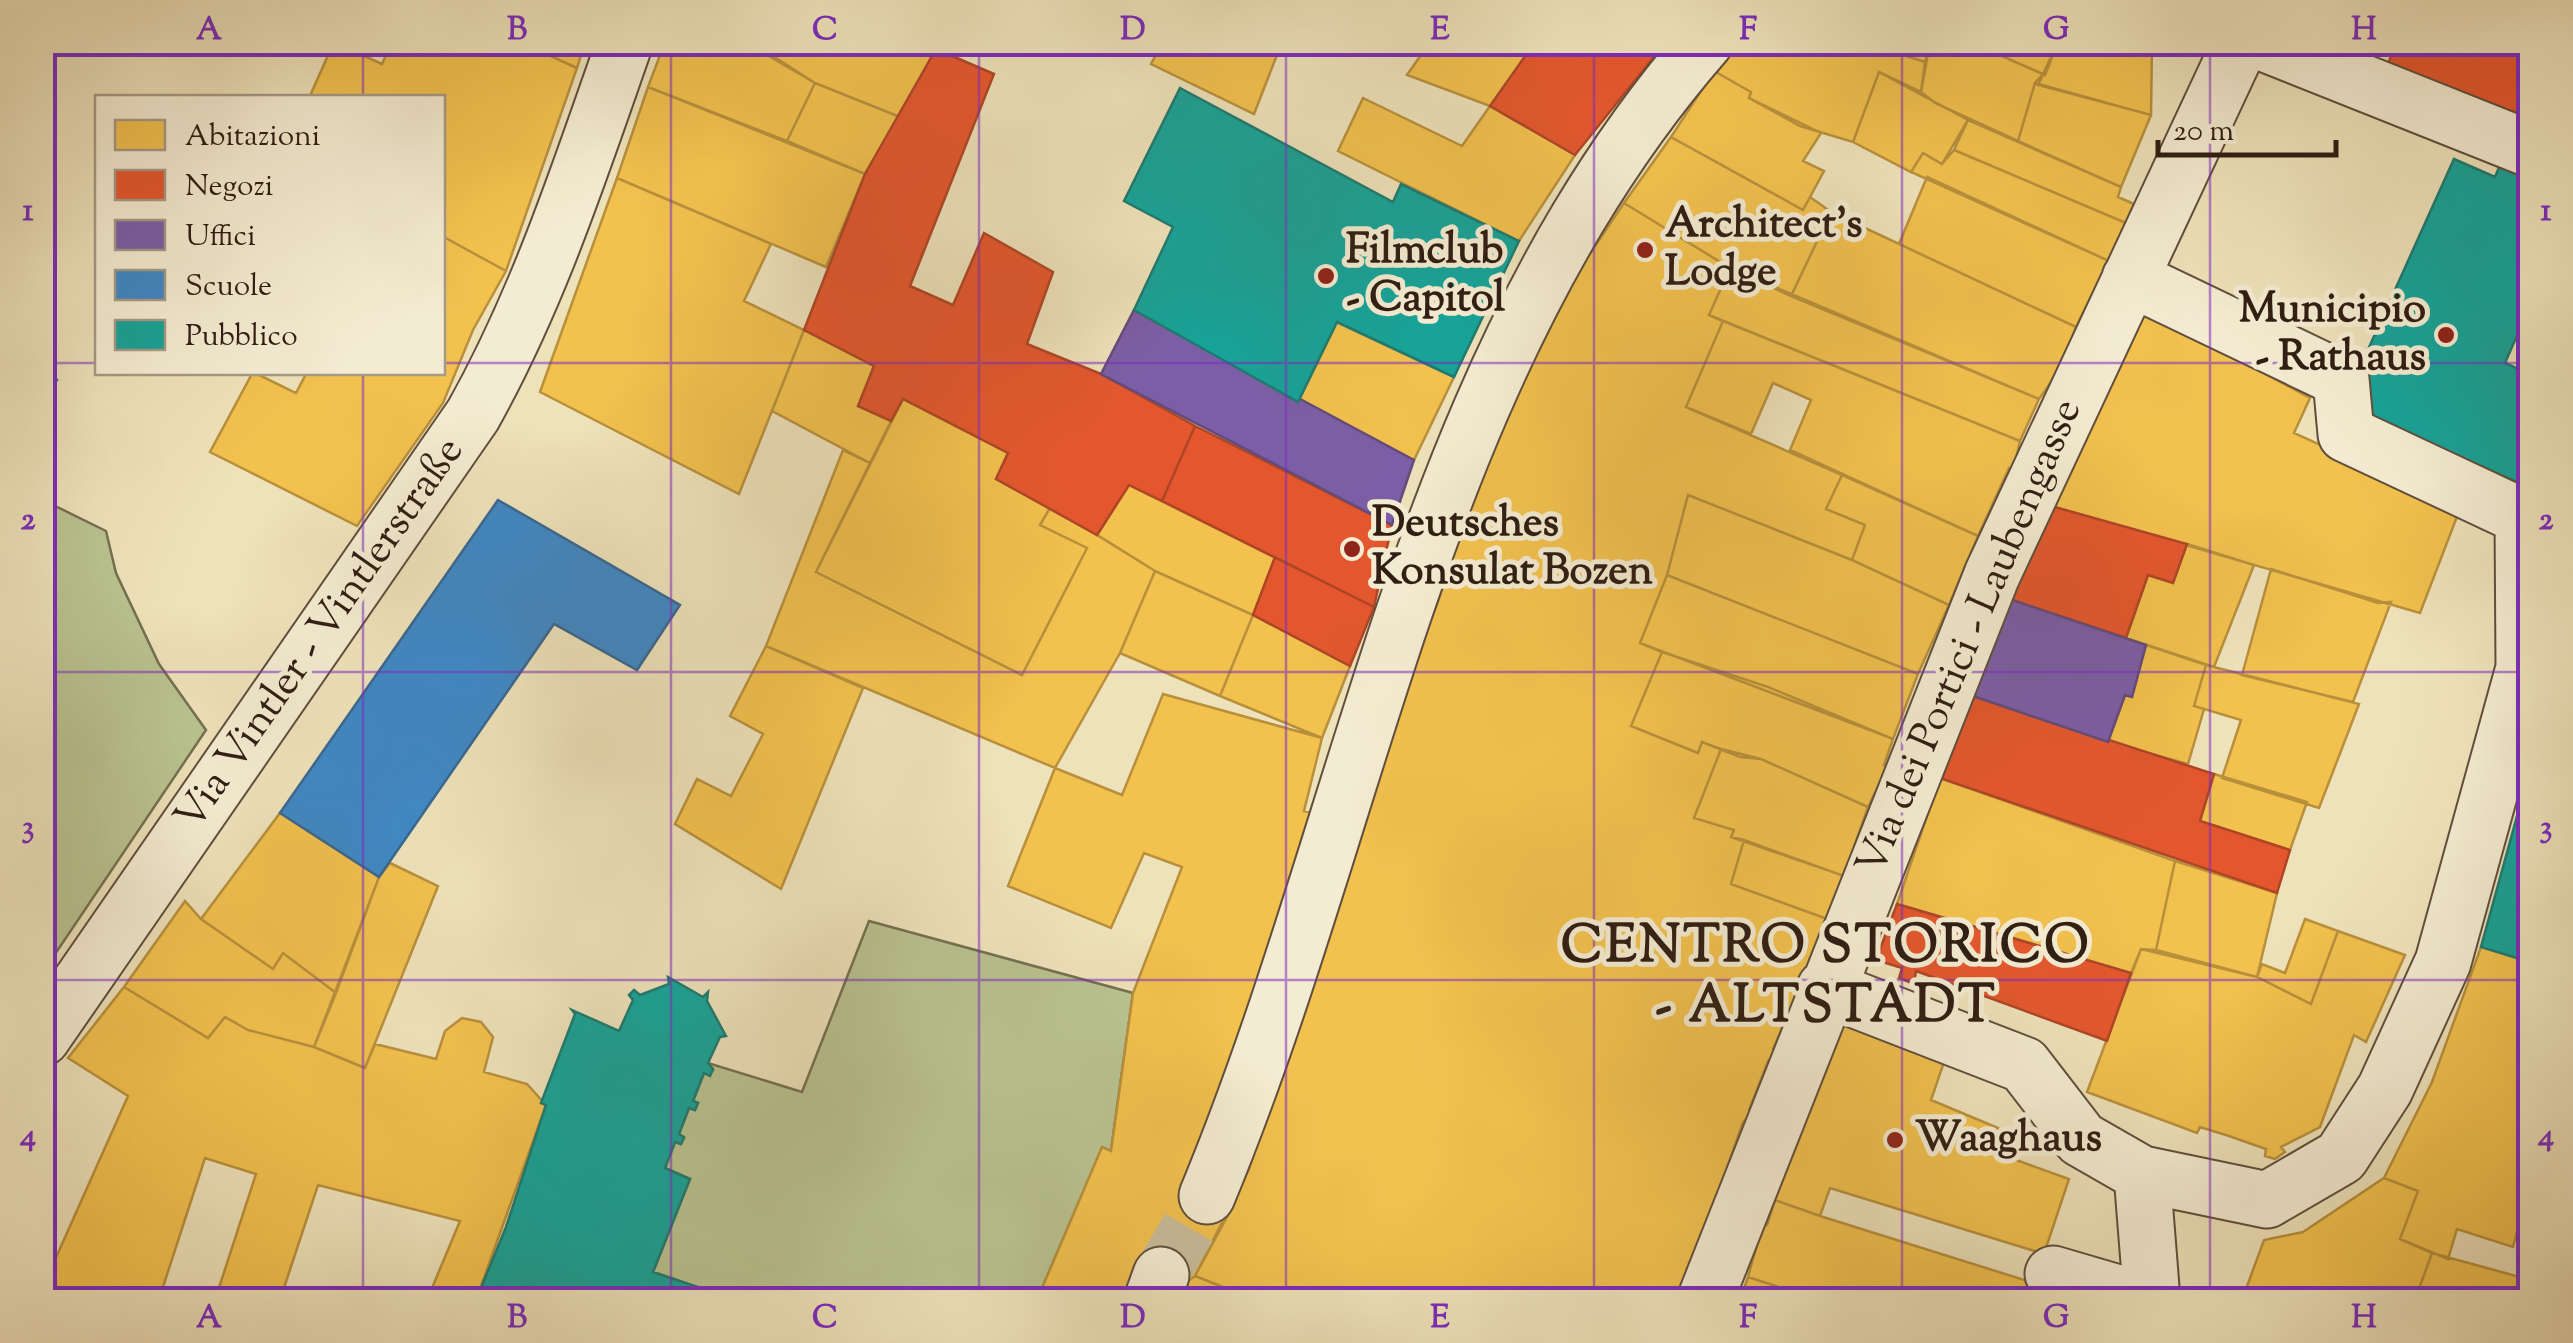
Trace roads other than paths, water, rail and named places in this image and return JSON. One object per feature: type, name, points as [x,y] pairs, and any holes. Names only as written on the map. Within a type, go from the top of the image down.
[{"type":"street","name":"Via Vintler - Vintlerstraße","points":[[42,1038],[473,415],[515,340],[625,42]]},
{"type":"street","points":[[1207,1196],[1266,1029],[1366,720],[1500,358],[1555,255],[1619,154],[1706,42]]},
{"type":"street","name":"Via dei Portici - Laubengasse","points":[[1705,1300],[1825,988],[1992,575],[2242,42]]},
{"type":"street","points":[[2261,42],[2530,149]]},
{"type":"street","points":[[1825,988],[2024,1065],[2080,1139],[2142,1174],[2267,1200],[2341,1156],[2386,1088],[2443,962],[2524,668],[2524,518],[2346,434],[2340,379],[2130,278]]},
{"type":"street","points":[[2142,1174],[2152,1300]]},
{"type":"street","points":[[2053,1274],[2142,1300]]},
{"type":"tunnel","points":[[1161,1275],[1207,1196]]},
{"type":"place","name":"Architect's Lodge","points":[[1645,250]]},
{"type":"place","name":"Filmclub - Capitol","points":[[1326,276]]},
{"type":"place","name":"Municipio - Rathaus","points":[[2446,335]]},
{"type":"place","name":"Deutsches Konsulat Bozen","points":[[1352,549]]},
{"type":"place","name":"Waaghaus","points":[[1895,1140]]},
{"type":"district","name":"CENTRO STORICO - ALTSTADT","points":[[1826,978]]}]
